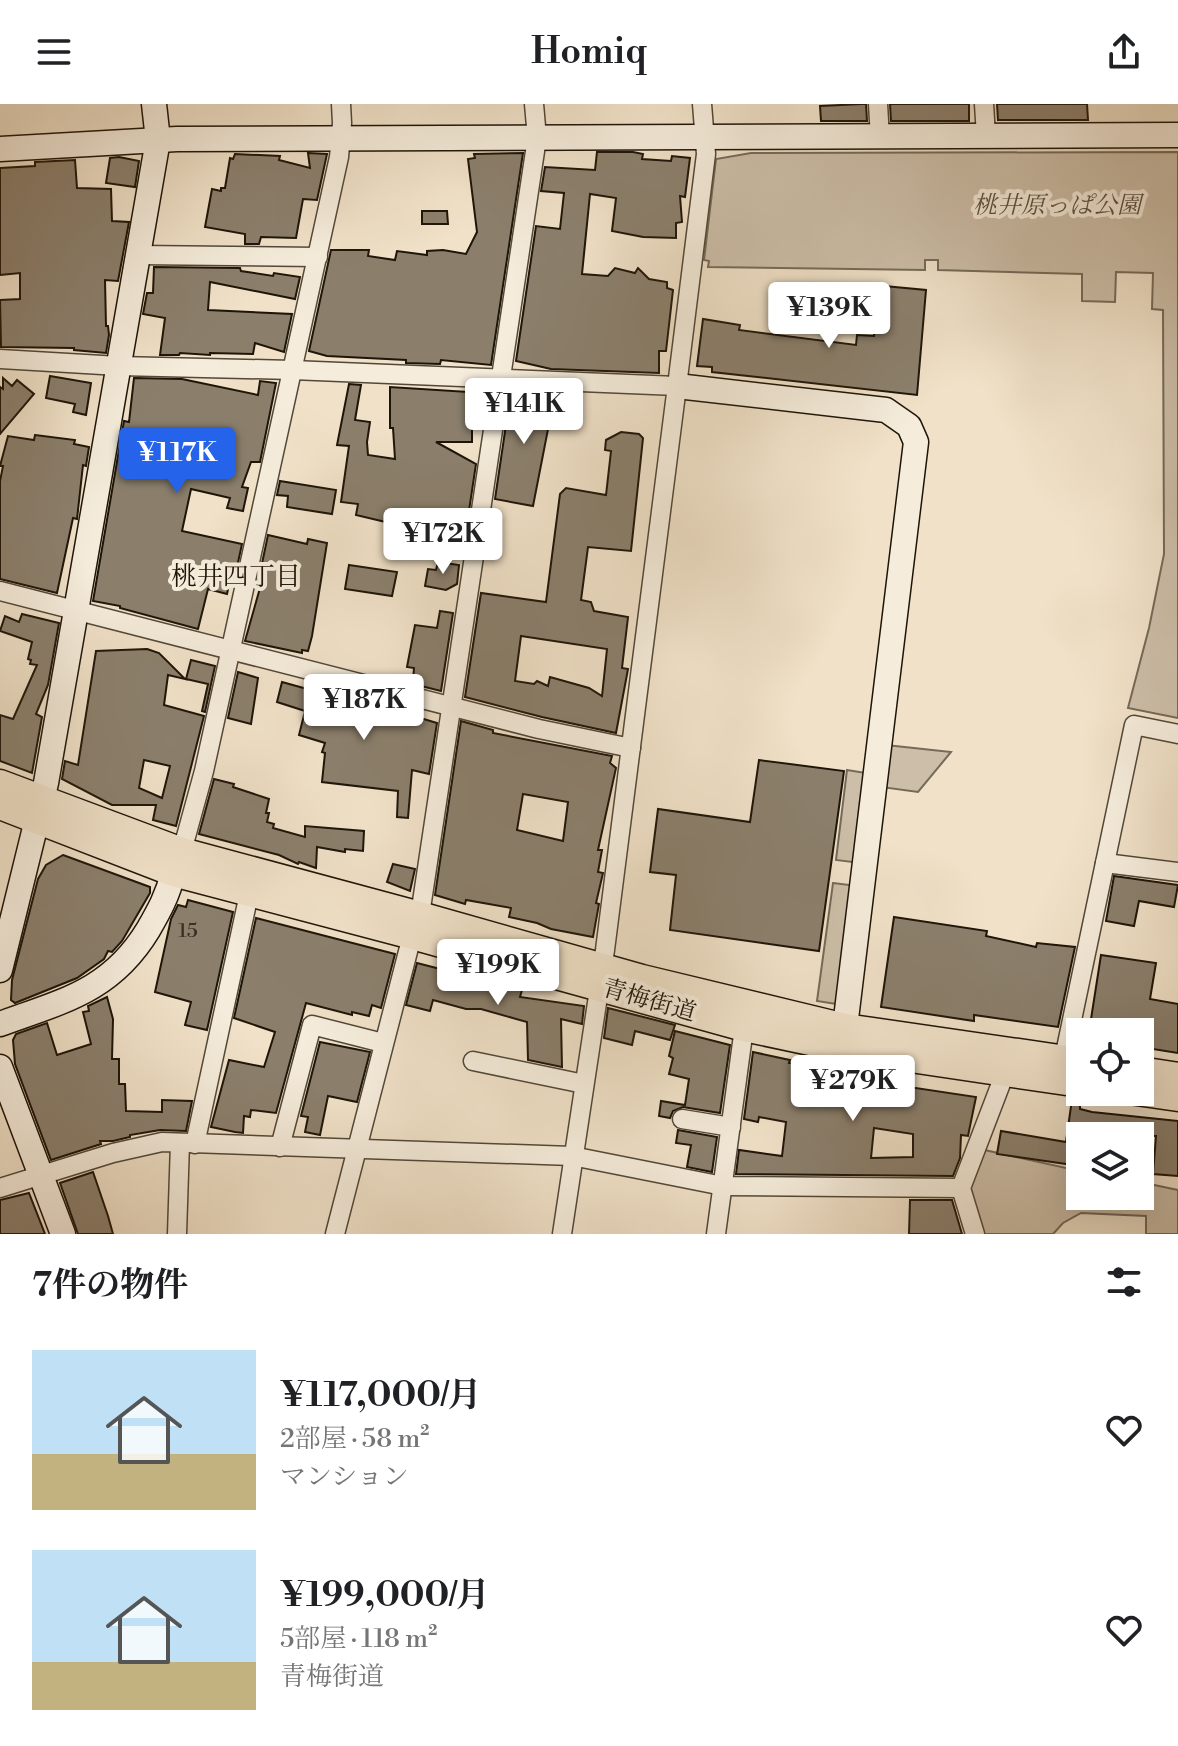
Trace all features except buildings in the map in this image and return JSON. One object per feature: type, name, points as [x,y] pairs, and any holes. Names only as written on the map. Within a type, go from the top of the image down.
[{"type":"main road","name":"青梅街道","points":[[0,783],[40,811]]},
{"type":"main road","name":"青梅街道","points":[[0,806],[40,811],[177,862],[249,894],[416,925]]},
{"type":"main road","name":"青梅街道","points":[[177,862],[600,976],[845,1027],[1066,1059]]},
{"type":"main road","name":"青梅街道","points":[[600,976],[744,1028],[843,1049],[1066,1082]]},
{"type":"main road","points":[[1154,1072],[1178,1076]]},
{"type":"main road","points":[[1154,1095],[1178,1098]]},
{"type":"street","points":[[0,970],[40,811],[78,611],[158,140],[154,104]]},
{"type":"street","points":[[0,1024],[84,993],[116,971],[140,943],[168,895],[204,771],[318,257],[342,139],[341,104]]},
{"type":"street","points":[[335,1234],[416,925],[537,138],[534,104]]},
{"type":"street","points":[[562,1234],[631,748],[706,154],[702,104]]},
{"type":"street","points":[[878,104],[880,138]]},
{"type":"street","points":[[984,104],[986,136]]},
{"type":"street","points":[[0,149],[158,140],[1178,135]]},
{"type":"street","points":[[138,255],[318,257]]},
{"type":"street","points":[[0,359],[677,386],[886,410],[909,426],[916,442],[845,1027]]},
{"type":"street","points":[[0,591],[539,729],[631,748]]},
{"type":"street","points":[[1079,1018],[1105,863],[1134,725],[1178,734]]},
{"type":"street","points":[[1105,863],[1178,872]]},
{"type":"street","points":[[177,1234],[188,1143],[249,894]]},
{"type":"street","points":[[280,1147],[312,1025],[383,1043]]},
{"type":"street","points":[[716,1234],[744,1028]]},
{"type":"street","points":[[473,1061],[584,1084]]},
{"type":"street","points":[[0,1067],[63,1234]]},
{"type":"street","points":[[975,1234],[961,1188],[1005,1073]]},
{"type":"street","points":[[682,1119],[731,1127]]},
{"type":"street","points":[[0,1188],[113,1153],[162,1142],[572,1156],[723,1186],[961,1188]]},
{"type":"green space","name":"桃井原っぱ公園","points":[[1178,152],[1178,718],[1128,708],[1164,554],[1163,310],[1152,309],[1153,273],[1116,272],[1115,302],[1082,301],[1082,274],[938,270],[938,260],[925,260],[925,270],[708,267],[709,261],[704,260],[716,159],[751,153]]},
{"type":"green space","points":[[886,745],[951,752],[918,792],[881,787]]},
{"type":"green space","points":[[847,770],[872,774],[860,863],[836,860]]},
{"type":"green space","points":[[833,883],[858,886],[843,1005],[817,1001]]},
{"type":"green space","points":[[980,1149],[1066,1168],[1066,1210],[1154,1210],[1154,1185],[1178,1190],[1178,1234],[1146,1234],[1146,1216],[1081,1213],[1063,1223],[1053,1234],[983,1234],[968,1186]]},
{"type":"district","name":"桃井四丁目","points":[[236,577]]}]
